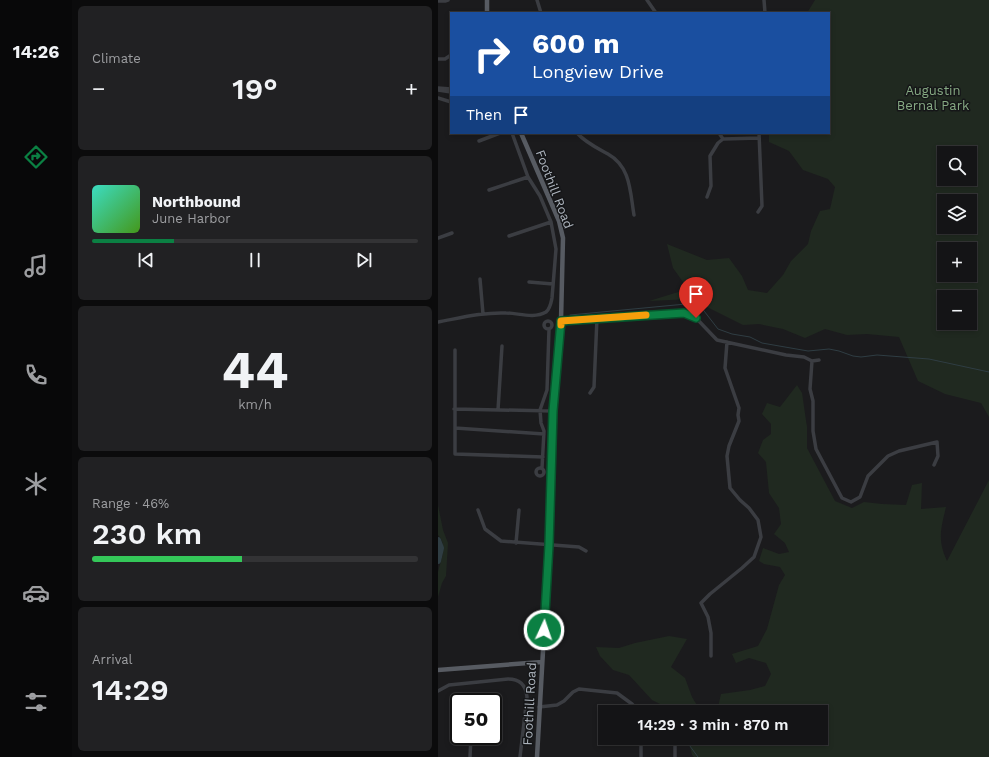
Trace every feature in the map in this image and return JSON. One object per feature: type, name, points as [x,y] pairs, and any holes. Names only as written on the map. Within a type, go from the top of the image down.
[{"type":"main road","points":[[487,0],[487,12]]},
{"type":"main road","name":"Foothill Road","points":[[522,134],[556,215],[563,238],[561,321],[553,411],[549,545],[537,757]]},
{"type":"main road","points":[[438,670],[542,662]]},
{"type":"street","points":[[438,2],[448,0]]},
{"type":"street","points":[[537,0],[541,12]]},
{"type":"street","points":[[647,0],[655,12]]},
{"type":"street","points":[[764,0],[765,12]]},
{"type":"street","points":[[438,59],[445,59],[450,56]]},
{"type":"street","points":[[438,89],[450,89]]},
{"type":"street","points":[[438,89],[450,92]]},
{"type":"street","points":[[438,98],[450,102]]},
{"type":"street","points":[[479,141],[497,134]]},
{"type":"street","points":[[438,322],[483,314],[506,312],[534,315],[546,312],[551,305],[556,249],[551,222],[540,196],[528,177],[512,134]]},
{"type":"street","points":[[578,134],[583,140],[617,160],[624,167],[634,215]]},
{"type":"street","points":[[720,134],[723,138]]},
{"type":"street","points":[[758,212],[762,206],[759,134]]},
{"type":"street","points":[[707,197],[711,186],[710,156],[718,143],[723,138],[759,138]]},
{"type":"street","points":[[489,190],[528,177]]},
{"type":"street","points":[[509,236],[551,222]]},
{"type":"street","points":[[438,238],[452,233]]},
{"type":"street","points":[[480,279],[483,314]]},
{"type":"street","points":[[529,282],[553,284]]},
{"type":"street","points":[[561,321],[684,313],[696,318],[717,340],[804,358],[812,361],[819,360]]},
{"type":"street","points":[[590,393],[594,387],[597,318]]},
{"type":"street","points":[[542,468],[544,434],[540,410],[547,390],[548,329]]},
{"type":"street","points":[[711,656],[711,633],[708,617],[701,603],[754,557],[761,537],[758,520],[730,488],[727,456],[729,446],[739,421],[739,408],[725,368],[727,342]]},
{"type":"street","points":[[498,410],[502,346]]},
{"type":"street","points":[[455,350],[455,454],[543,457]]},
{"type":"street","points":[[812,361],[810,389],[813,401],[813,431],[816,449],[842,498],[851,502],[860,497],[868,476],[888,456],[899,451],[937,442],[938,456],[934,465]]},
{"type":"street","points":[[454,409],[553,411]]},
{"type":"street","points":[[454,428],[544,434]]},
{"type":"street","points":[[478,510],[485,529],[501,541],[579,547],[586,551]]},
{"type":"street","points":[[516,543],[519,510]]},
{"type":"street","points":[[438,690],[449,685],[508,679],[514,679],[524,684],[527,690],[527,697],[520,757]]},
{"type":"street","points":[[539,707],[557,705],[579,689],[617,693],[633,705]]},
{"type":"street","points":[[470,757],[471,745]]},
{"type":"street","points":[[641,745],[641,757]]},
{"type":"street","points":[[675,745],[675,757]]},
{"type":"green space","name":"Augustin Bernal Park","points":[[815,0],[989,0],[989,417],[981,403],[945,394],[918,381],[899,337],[867,334],[847,335],[825,329],[805,338],[783,329],[759,324],[743,325],[691,299],[649,301],[688,289],[673,268],[667,244],[707,260],[729,258],[742,276],[748,290],[767,293],[783,275],[791,261],[808,244],[811,231],[820,211],[830,209],[835,187],[828,179],[803,170],[789,151],[769,142],[769,134],[830,134],[830,12],[808,12]]},
{"type":"green space","points":[[797,385],[802,393],[807,427],[807,448],[835,501],[852,508],[864,502],[906,505],[912,485],[922,483],[921,509],[946,507],[941,528],[941,540],[947,561],[989,480],[989,757],[694,757],[692,755],[690,745],[828,745],[828,705],[719,705],[721,694],[750,690],[765,686],[771,674],[766,663],[749,658],[736,663],[732,654],[758,646],[767,629],[779,585],[785,575],[780,567],[764,564],[759,561],[763,548],[779,554],[789,552],[785,543],[774,534],[781,524],[779,508],[769,493],[766,462],[758,453],[763,440],[771,434],[771,424],[762,414],[767,403],[780,407]]},
{"type":"green space","points":[[438,505],[443,530],[448,543],[446,576],[442,583],[438,597],[438,572],[442,557],[443,544],[438,535]]},
{"type":"green space","points":[[669,636],[687,639],[671,667],[685,678],[697,705],[662,705],[652,700],[629,675],[613,670],[600,656],[596,647],[619,648]]},
{"type":"waterway","points":[[570,315],[686,304],[701,307],[718,329],[732,334],[750,337],[762,343],[808,351],[829,349],[861,357],[877,355],[929,359],[989,372]]},
{"type":"waterway","points":[[438,540],[441,548],[438,561]]},
{"type":"waterway","points":[[689,745],[698,757]]},
{"type":"slow traffic","points":[[561,325],[561,321],[646,315]]},
{"type":"route","points":[[544,630],[549,545],[553,411],[561,321],[684,313],[696,318]]}]
